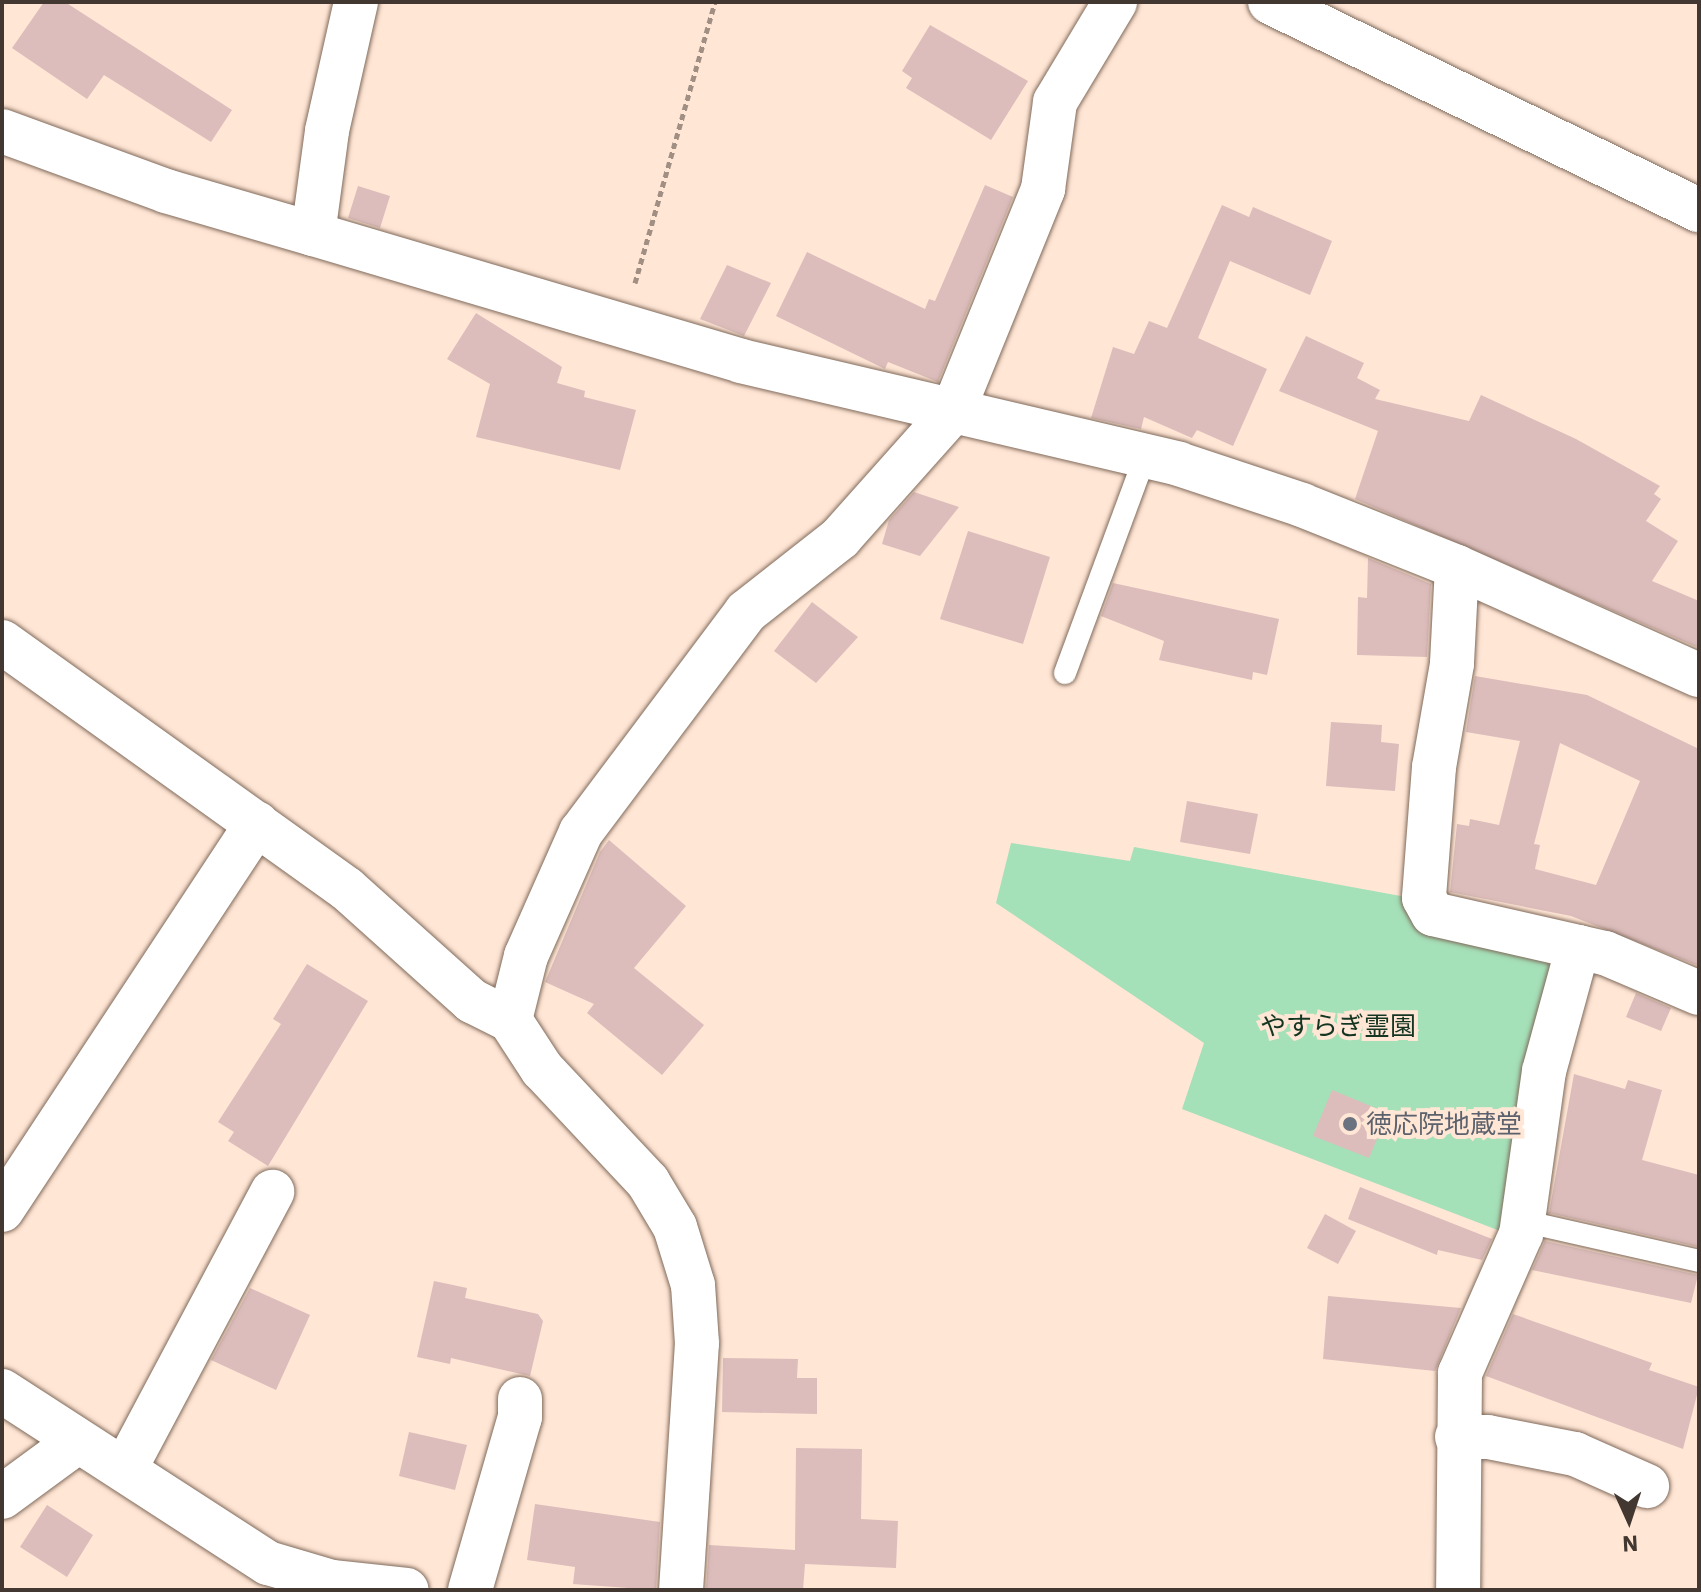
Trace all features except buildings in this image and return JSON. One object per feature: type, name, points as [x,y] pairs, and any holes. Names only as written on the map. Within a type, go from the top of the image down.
[{"type":"street","points":[[313,234],[327,131],[356,2]]},
{"type":"street","points":[[510,1020],[526,956],[581,832],[746,612],[840,538],[953,411],[1043,189],[1055,102],[1115,2]]},
{"type":"street","points":[[1270,2],[1699,210]]},
{"type":"street","points":[[2,131],[166,191],[624,323],[741,361],[1145,457],[1302,505],[1457,567],[1699,675]]},
{"type":"street","points":[[1457,567],[1452,664],[1434,767],[1424,898],[1433,914],[1605,953],[1699,993]]},
{"type":"street","points":[[2,642],[347,889],[472,1001],[510,1020],[542,1069],[648,1182],[675,1227],[693,1285],[697,1343],[681,1590]]},
{"type":"street","points":[[2,1210],[257,823]]},
{"type":"street","points":[[1458,1590],[1457,1437],[1460,1373],[1522,1221],[1544,1071],[1578,947]]},
{"type":"street","points":[[125,1469],[272,1192]]},
{"type":"street","points":[[2,1391],[268,1563],[332,1582],[407,1590]]},
{"type":"street","points":[[470,1590],[520,1417],[520,1399]]},
{"type":"street","points":[[1457,1437],[1488,1437],[1575,1454],[1647,1486]]},
{"type":"street","points":[[2,1497],[77,1442]]},
{"type":"lane","points":[[1065,673],[1145,457]]},
{"type":"lane","points":[[1522,1221],[1699,1261]]},
{"type":"path","points":[[624,323],[715,2]]},
{"type":"green space","name":"やすらぎ霊園","points":[[1011,843],[1130,861],[1134,847],[1406,897],[1540,953],[1552,969],[1508,1234],[1182,1109],[1204,1043],[996,903]]},
{"type":"place","name":"徳応院地蔵堂","points":[[1350,1124]]}]
